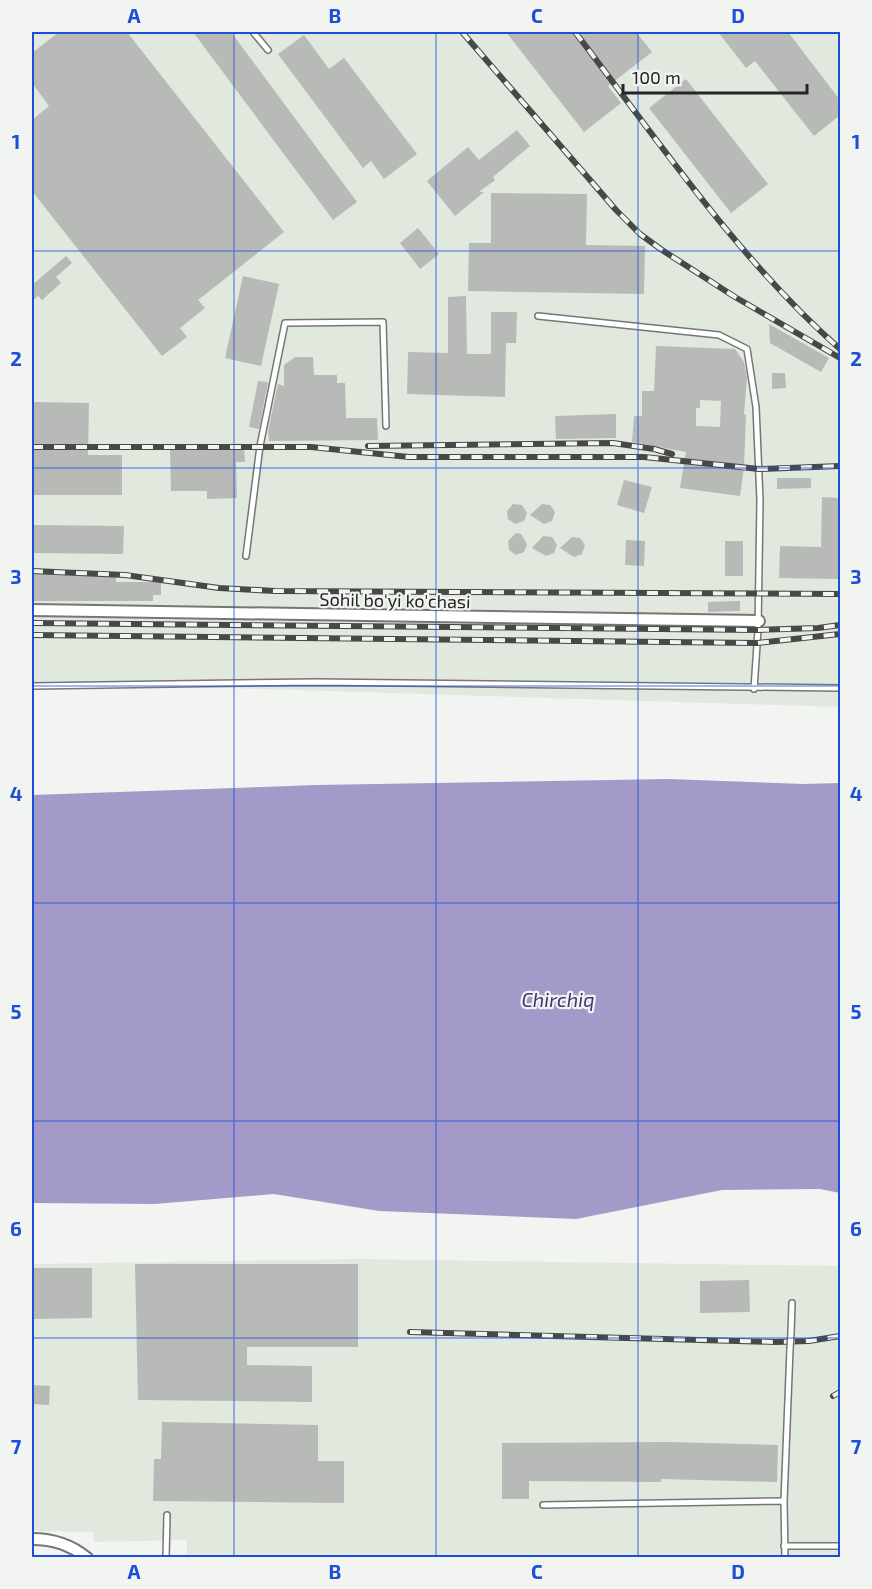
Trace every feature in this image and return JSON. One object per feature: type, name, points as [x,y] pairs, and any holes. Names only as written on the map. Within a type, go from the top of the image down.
[{"type":"street","name":"Sohil bo'yi ko'chasi","points":[[32,610],[759,621]]},
{"type":"street","points":[[32,1539],[65,1543],[87,1557]]},
{"type":"lane","points":[[253,32],[268,50]]},
{"type":"lane","points":[[538,316],[719,335],[747,349],[756,407],[760,500],[757,593],[759,621],[754,689]]},
{"type":"lane","points":[[246,556],[260,446],[285,323],[383,322],[386,426]]},
{"type":"lane","points":[[32,686],[316,682],[754,689],[840,688]]},
{"type":"lane","points":[[785,1557],[784,1501],[792,1303]]},
{"type":"lane","points":[[543,1505],[784,1501]]},
{"type":"lane","points":[[166,1557],[167,1515]]},
{"type":"lane","points":[[784,1546],[840,1546]]},
{"type":"shaded area","points":[[32,32],[840,32],[840,707],[32,682]]},
{"type":"shaded area","points":[[360,1259],[840,1266],[840,1557],[187,1558],[187,1540],[94,1542],[93,1532],[32,1531],[32,1264]]},
{"type":"water","name":"Chirchiq","points":[[668,779],[804,784],[840,783],[840,1193],[820,1189],[722,1190],[576,1219],[379,1211],[274,1194],[155,1204],[32,1203],[32,795],[317,785]]},
{"type":"building","points":[[59,32],[127,32],[284,232],[198,300],[205,308],[180,328],[187,337],[162,356],[32,191],[32,120],[49,106],[32,83],[32,53]]},
{"type":"building","points":[[193,32],[231,32],[357,202],[333,220]]},
{"type":"building","points":[[506,32],[636,32],[652,52],[608,86],[621,103],[584,132]]},
{"type":"building","points":[[718,32],[788,32],[840,100],[840,115],[814,136],[755,61],[746,68]]},
{"type":"building","points":[[304,35],[329,69],[344,58],[417,154],[384,179],[371,161],[363,168],[278,54]]},
{"type":"building","points":[[686,79],[768,184],[731,213],[649,108]]},
{"type":"building","points":[[517,130],[530,146],[493,177],[495,180],[479,192],[484,192],[455,216],[427,181],[468,147],[479,160]]},
{"type":"building","points":[[491,193],[587,194],[586,245],[645,246],[644,294],[468,291],[469,243],[491,243]]},
{"type":"building","points":[[418,228],[439,254],[420,269],[400,243]]},
{"type":"building","points":[[66,256],[72,263],[56,277],[61,283],[42,300],[38,296],[32,301],[32,285]]},
{"type":"building","points":[[243,276],[279,284],[261,366],[225,358]]},
{"type":"building","points":[[466,296],[467,354],[491,354],[491,312],[517,312],[516,343],[506,343],[505,397],[407,394],[408,352],[448,353],[448,297]]},
{"type":"building","points":[[769,324],[829,358],[821,372],[770,343]]},
{"type":"building","points":[[656,346],[735,349],[744,362],[747,378],[744,467],[740,496],[680,488],[686,452],[632,442],[634,416],[642,416],[642,391],[654,391]],"holes":[[[700,400],[721,401],[720,427],[696,426],[696,408],[700,408]]]},
{"type":"building","points":[[295,357],[313,357],[314,375],[337,375],[337,383],[345,383],[346,418],[377,418],[378,440],[269,441],[268,431],[278,384],[284,386],[284,365]]},
{"type":"building","points":[[772,373],[785,373],[786,388],[772,389]]},
{"type":"building","points":[[258,381],[268,382],[259,429],[249,427]]},
{"type":"building","points":[[32,402],[89,403],[88,455],[122,455],[122,495],[32,495]]},
{"type":"building","points":[[616,414],[616,438],[556,439],[555,416]]},
{"type":"building","points":[[244,449],[245,462],[236,462],[237,498],[207,499],[207,491],[171,491],[170,450]]},
{"type":"building","points":[[777,478],[811,478],[811,488],[777,489]]},
{"type":"building","points":[[624,480],[652,487],[644,513],[617,505]]},
{"type":"building","points":[[822,497],[840,498],[840,579],[779,578],[780,546],[821,547]]},
{"type":"building","points":[[513,504],[522,505],[527,513],[524,521],[515,524],[508,519],[507,511]]},
{"type":"building","points":[[542,504],[550,505],[555,512],[552,521],[544,524],[530,515]]},
{"type":"building","points":[[32,525],[124,526],[123,554],[32,553]]},
{"type":"building","points":[[516,533],[521,534],[527,544],[524,552],[516,555],[509,550],[508,541]]},
{"type":"building","points":[[543,536],[552,537],[557,545],[554,553],[546,556],[532,548]]},
{"type":"building","points":[[572,537],[580,538],[585,545],[582,554],[574,557],[560,548]]},
{"type":"building","points":[[626,540],[645,541],[644,566],[625,565]]},
{"type":"building","points":[[725,541],[743,541],[743,576],[725,576]]},
{"type":"building","points":[[32,574],[116,574],[116,582],[161,582],[161,595],[153,595],[153,601],[32,601]]},
{"type":"building","points":[[740,601],[740,611],[708,612],[708,602]]},
{"type":"building","points":[[135,1264],[358,1264],[358,1347],[247,1347],[247,1365],[312,1366],[312,1402],[138,1400]]},
{"type":"building","points":[[32,1268],[92,1268],[92,1318],[32,1319]]},
{"type":"building","points":[[749,1280],[750,1312],[700,1313],[700,1281]]},
{"type":"building","points":[[32,1385],[50,1386],[49,1405],[32,1404]]},
{"type":"building","points":[[162,1422],[318,1425],[318,1461],[344,1461],[344,1503],[153,1501],[154,1459],[161,1459]]},
{"type":"building","points":[[669,1442],[778,1445],[777,1482],[661,1479],[661,1482],[529,1481],[529,1499],[502,1499],[502,1443]]},
{"type":"railway","points":[[462,32],[616,210],[640,234],[735,297],[840,358]]},
{"type":"railway","points":[[575,32],[668,156],[733,237],[802,314],[840,349]]},
{"type":"railway","points":[[368,446],[613,443],[672,454]]},
{"type":"railway","points":[[32,447],[311,447],[409,457],[644,457],[759,469],[840,466]]},
{"type":"railway","points":[[32,571],[125,575],[219,588],[275,591],[840,594]]},
{"type":"railway","points":[[32,623],[758,630],[840,625]]},
{"type":"railway","points":[[32,635],[757,643],[840,634]]},
{"type":"railway","points":[[410,1332],[776,1342],[809,1341],[840,1336]]},
{"type":"railway","points":[[833,1396],[840,1392]]}]
